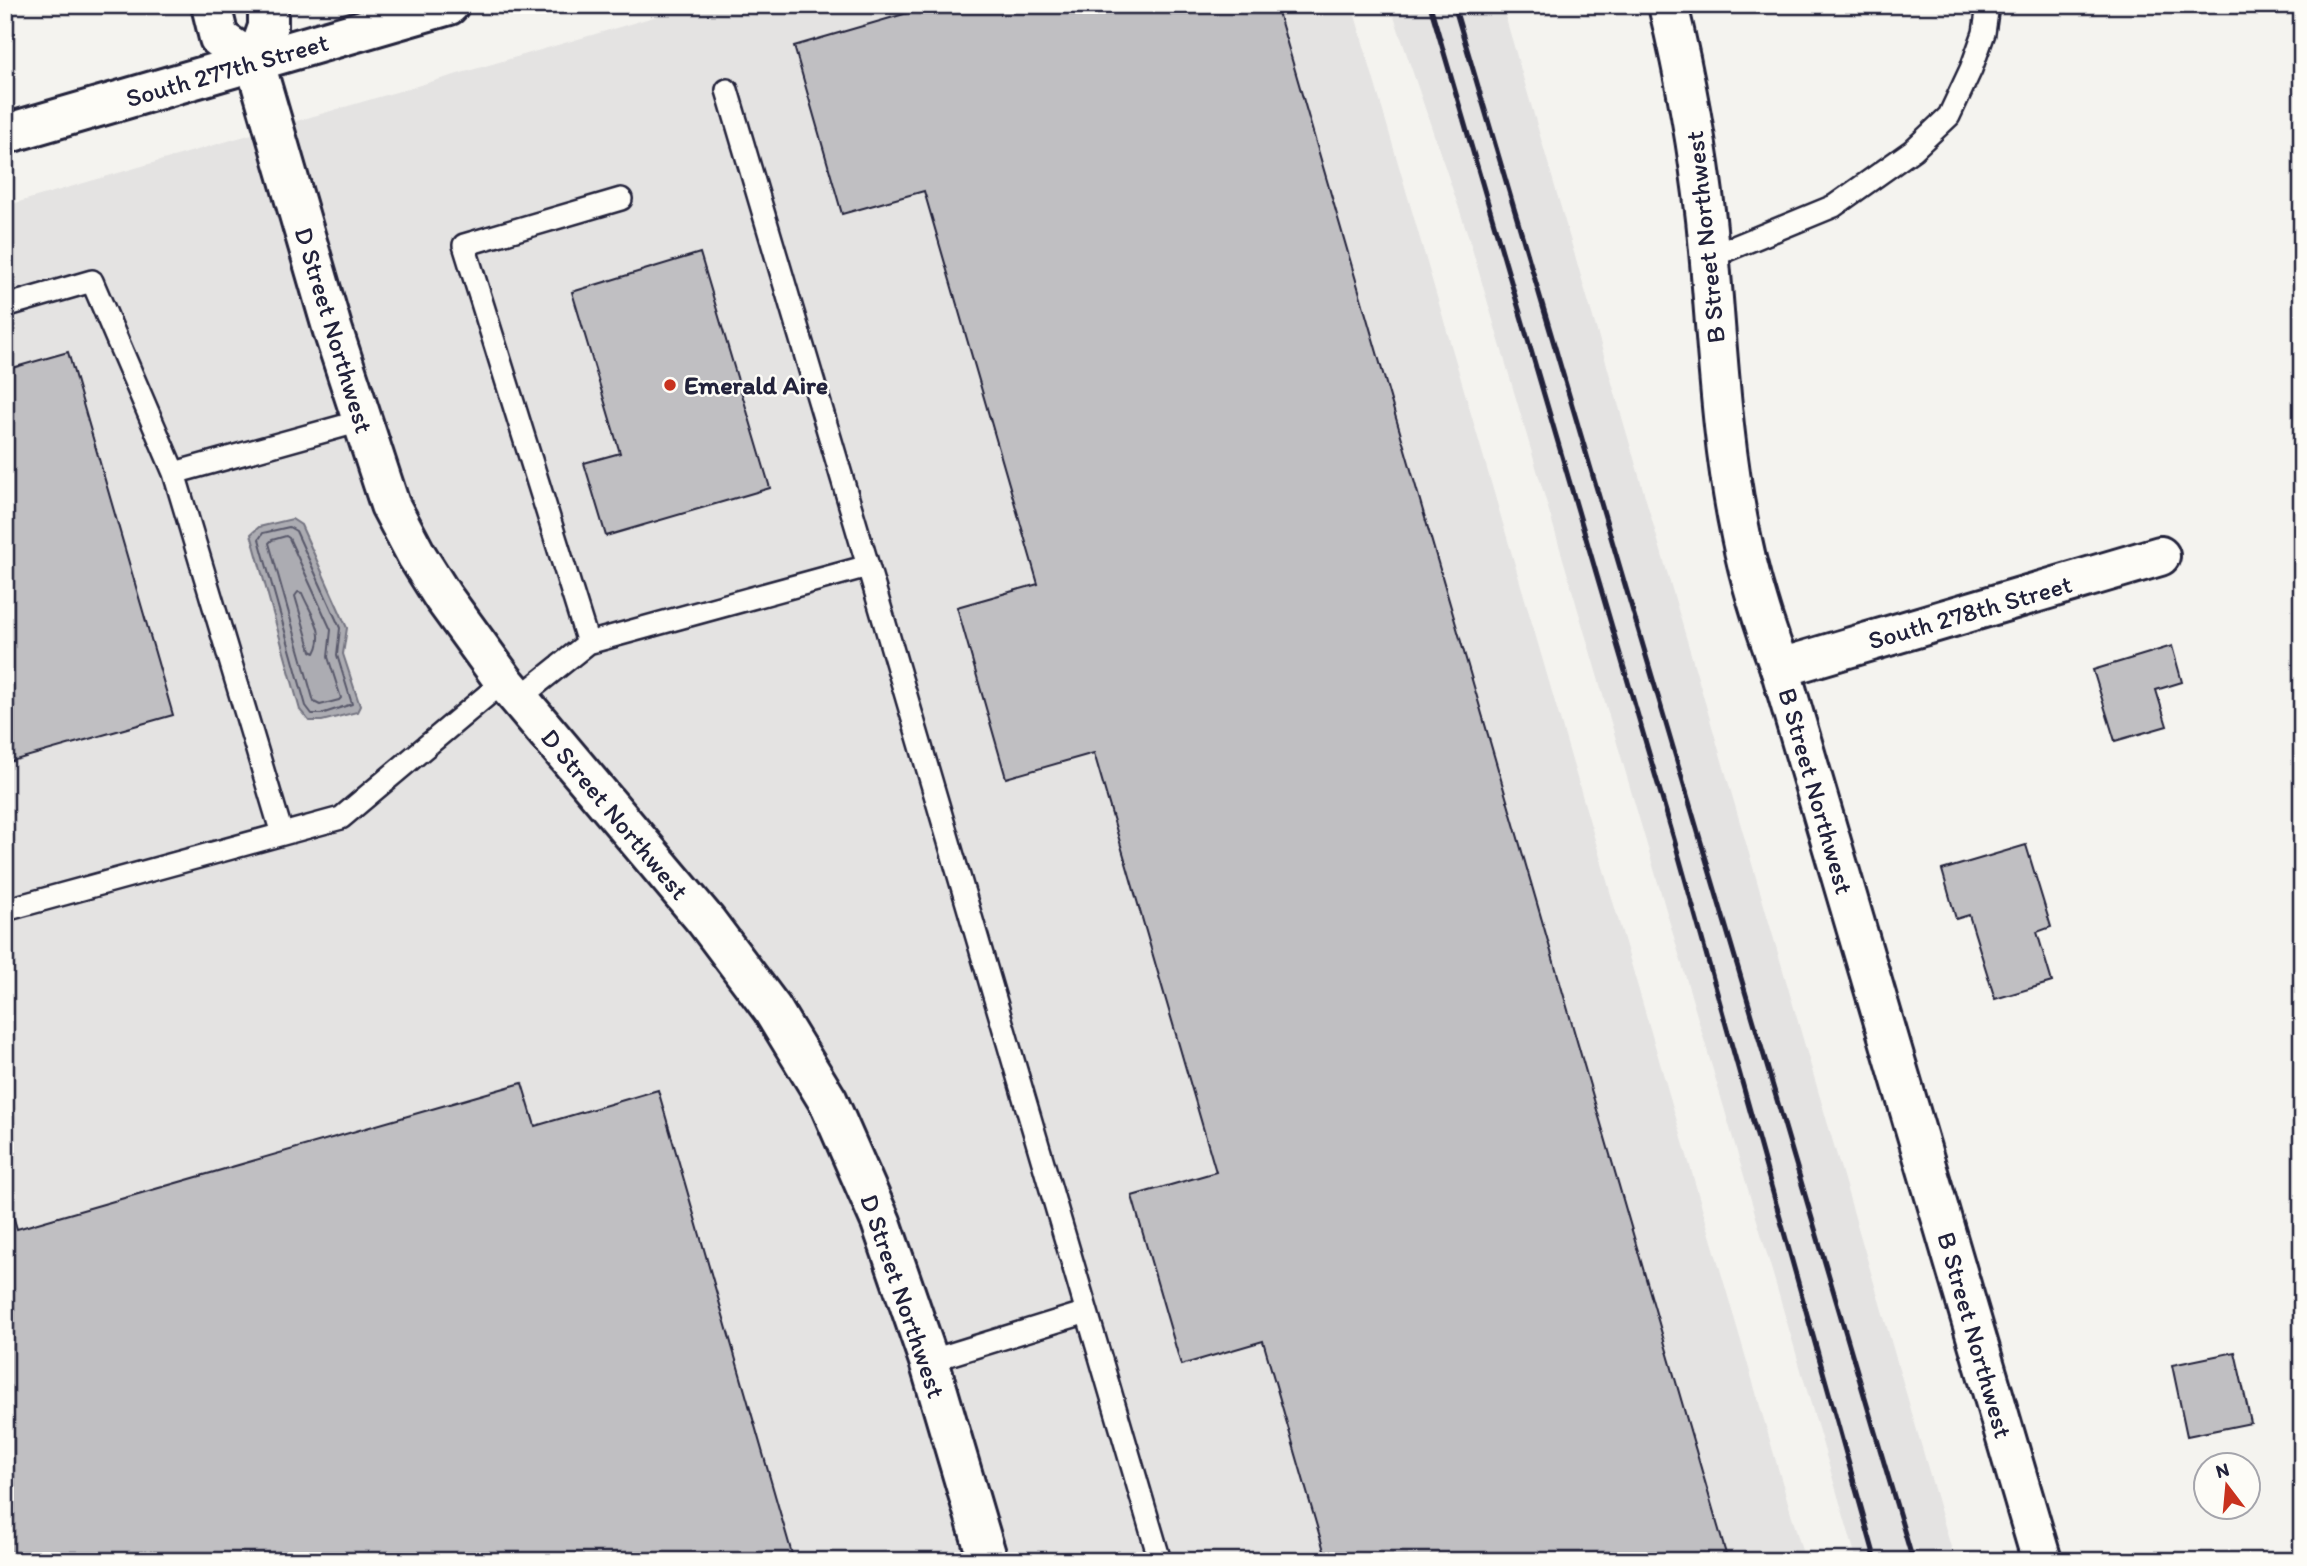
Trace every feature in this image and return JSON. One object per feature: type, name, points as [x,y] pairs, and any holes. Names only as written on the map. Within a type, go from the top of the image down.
[{"type":"street","points":[[211,5],[219,38],[254,64],[268,27],[268,5]]},
{"type":"street","name":"South 277th Street","points":[[5,134],[254,64],[449,5]]},
{"type":"street","name":"B Street Northwest","points":[[1668,5],[1692,116],[1710,257],[1721,401],[1741,536],[1760,614],[1780,668],[2042,1561]]},
{"type":"street","name":"D Street Northwest","points":[[254,64],[361,421],[390,505],[443,597],[511,690],[706,921],[772,1009],[828,1101],[880,1222],[929,1361],[988,1561]]},
{"type":"street","name":"South 278th Street","points":[[1780,668],[2160,556]]},
{"type":"lane","points":[[1710,257],[1834,206],[1913,150],[1949,116],[1984,33],[1988,5]]},
{"type":"lane","points":[[727,90],[1160,1561]]},
{"type":"lane","points":[[588,643],[464,245],[621,199]]},
{"type":"lane","points":[[5,306],[92,281],[174,473],[282,834]]},
{"type":"lane","points":[[174,473],[361,421]]},
{"type":"lane","points":[[5,910],[341,818],[511,690],[588,643],[868,566]]},
{"type":"lane","points":[[929,1361],[1087,1312]]},
{"type":"shaded area","points":[[695,5],[1352,5],[1805,1561],[5,1561],[5,206]]},
{"type":"shaded area","points":[[1390,5],[1502,5],[1955,1561],[1857,1561],[1468,235]]},
{"type":"water","points":[[292,519],[301,525],[347,628],[343,654],[360,706],[357,712],[322,721],[309,721],[300,710],[251,534],[259,527]]},
{"type":"building","points":[[935,5],[1276,5],[1728,1561],[1327,1561],[1263,1341],[1181,1365],[1132,1196],[1216,1172],[1094,753],[1006,778],[957,607],[1038,584],[924,191],[842,214],[794,46]]},
{"type":"building","points":[[700,253],[770,488],[606,536],[584,463],[620,453],[572,292]]},
{"type":"building","points":[[68,352],[173,715],[5,763],[5,370]]},
{"type":"building","points":[[2172,646],[2182,682],[2156,690],[2167,726],[2115,741],[2093,670]]},
{"type":"building","points":[[2026,845],[2051,927],[2037,932],[2052,982],[1995,999],[1969,915],[1956,919],[1942,870]]},
{"type":"building","points":[[522,1083],[535,1126],[658,1090],[794,1561],[5,1561],[5,1188],[17,1229]]},
{"type":"building","points":[[2235,1352],[2251,1423],[2187,1436],[2172,1365]]},
{"type":"railway","points":[[1430,5],[1674,839],[1876,1561]]},
{"type":"railway","points":[[1454,5],[1913,1561]]},
{"type":"place","name":"Emerald Aire","points":[[670,385]]}]
